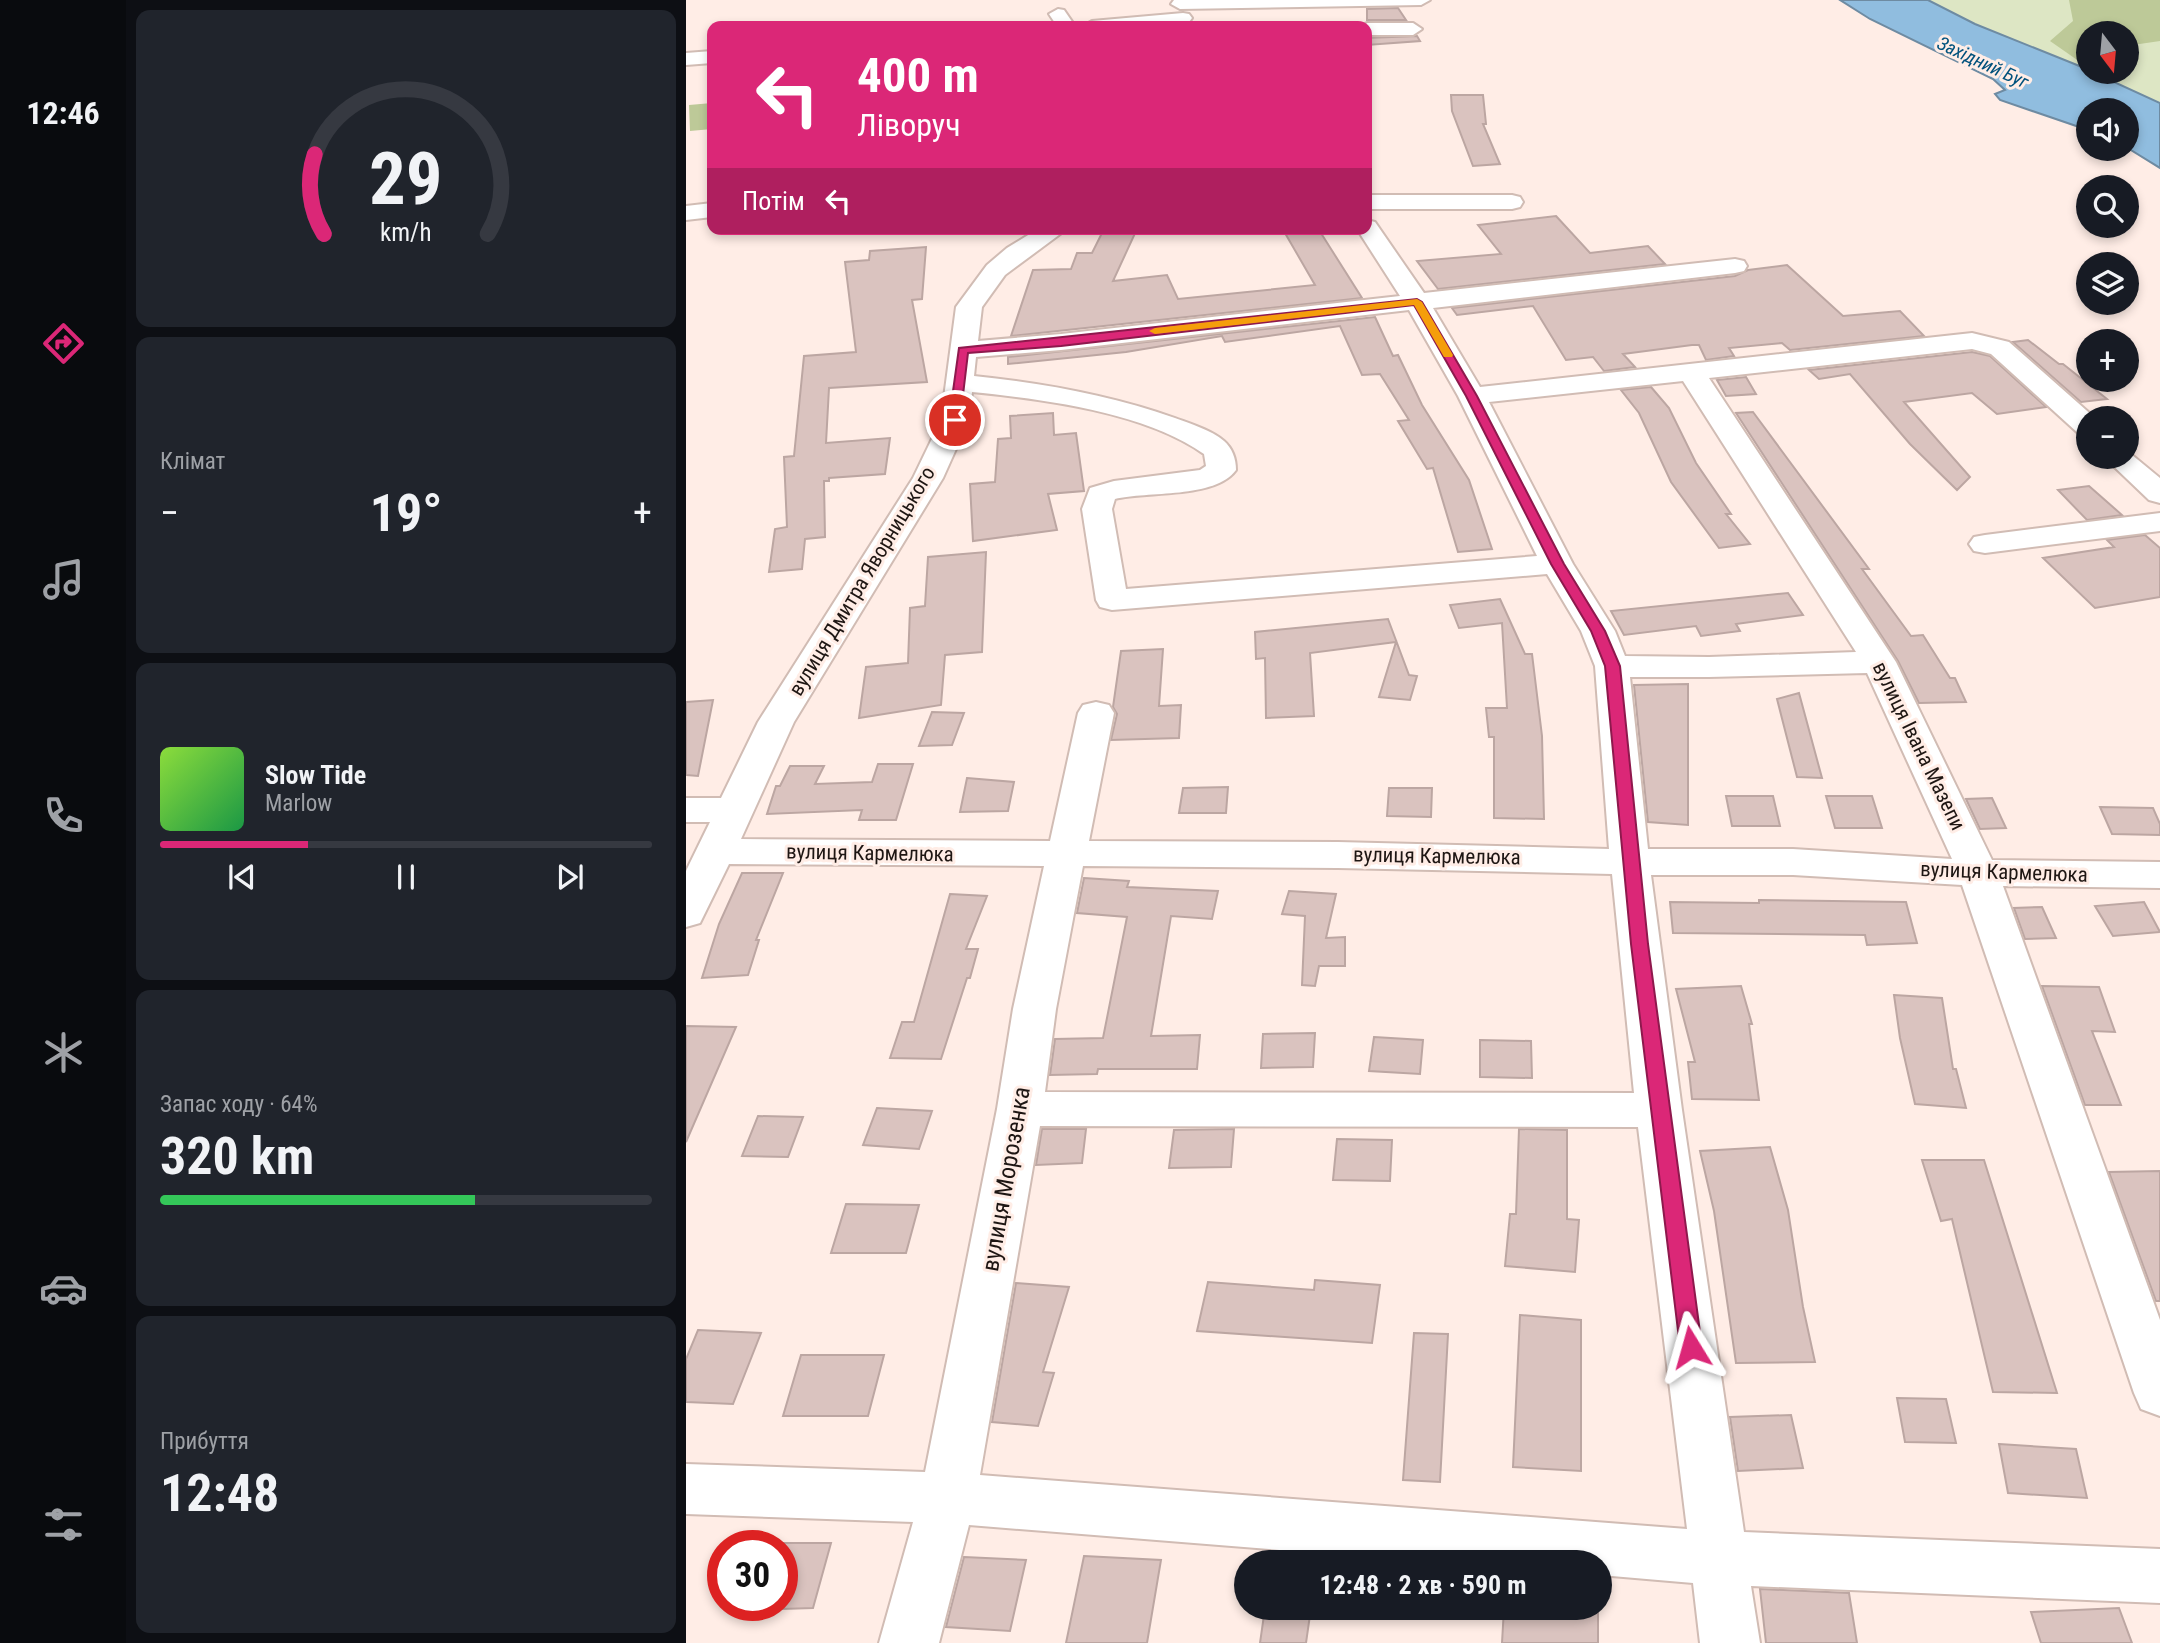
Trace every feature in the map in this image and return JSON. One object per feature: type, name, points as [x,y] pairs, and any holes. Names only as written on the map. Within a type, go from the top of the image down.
[{"type":"street","points":[[1124,21],[1182,12],[1421,0]]},
{"type":"street","points":[[1372,29],[1413,29]]},
{"type":"street","points":[[686,59],[707,57]]},
{"type":"street","points":[[1372,202],[1512,202]]},
{"type":"street","points":[[686,214],[707,211]]},
{"type":"street","name":"вулиця Дмитра Яворницького","points":[[686,913],[776,722],[928,478],[955,420],[969,307],[981,288],[1016,253],[1045,235]]},
{"type":"street","points":[[1372,235],[1417,302],[1472,396],[1557,564],[1598,631],[1612,666],[1630,862],[1659,1110],[1730,1643]]},
{"type":"street","points":[[962,350],[1061,342],[1735,266]]},
{"type":"street","points":[[1472,396],[1960,341],[1986,343],[2000,348],[2076,417]]},
{"type":"street","name":"вулиця Івана Мазепи","points":[[1690,372],[1879,662],[1956,821],[1978,873],[2160,1394]]},
{"type":"street","points":[[960,383],[1038,391],[1087,400],[1180,430],[1214,447],[1222,461],[1221,470],[1214,475],[1172,483],[1114,488],[1101,494],[1097,509],[1112,600],[1557,564]]},
{"type":"street","points":[[2132,469],[2160,494]]},
{"type":"street","points":[[1985,544],[2160,522]]},
{"type":"street","points":[[1612,666],[1722,667],[1879,662]]},
{"type":"street","name":"вулиця Морозенка","points":[[909,1643],[948,1498],[1020,1109],[1025,1056],[1039,978],[1068,855],[1096,713]]},
{"type":"street","points":[[686,810],[733,810]]},
{"type":"street","name":"вулиця Кармелюка","points":[[713,851],[1338,855],[1630,862],[1793,862],[1978,873],[2160,875]]},
{"type":"street","points":[[1020,1109],[1659,1110]]},
{"type":"street","points":[[686,1489],[948,1498],[1719,1558],[2160,1576]]},
{"type":"green space","points":[[1905,0],[2160,0],[2160,122],[2139,112],[2139,98],[2110,98],[2081,84],[2139,84],[2139,21],[2076,21],[2076,82]]},
{"type":"green space","points":[[2069,0],[2160,0],[2160,41],[2139,44],[2139,21],[2076,21],[2076,59],[2050,41],[2073,21]]},
{"type":"green space","points":[[707,103],[707,129],[690,131],[689,105]]},
{"type":"water","name":"Західний Буг","points":[[1840,0],[1928,0],[1975,24],[2076,65],[2076,84],[2118,84],[2160,103],[2160,168],[2139,155],[2139,98],[2076,98],[2076,126],[2000,100],[1995,94],[2005,90],[1993,79],[1870,19]]},
{"type":"building","points":[[1398,8],[1406,20],[1367,20],[1367,9]]},
{"type":"building","points":[[1417,36],[1420,41],[1372,45],[1372,38]]},
{"type":"building","points":[[1451,95],[1483,95],[1486,124],[1483,124],[1500,164],[1473,166],[1452,111]]},
{"type":"building","points":[[1556,216],[1590,253],[1648,246],[1665,264],[1438,289],[1417,261],[1501,254],[1478,225]]},
{"type":"building","points":[[1101,235],[1134,235],[1113,281],[1167,275],[1178,299],[1315,285],[1286,235],[1322,235],[1362,298],[1011,336],[1033,270],[1071,269],[1077,253],[1092,253]]},
{"type":"building","points":[[926,247],[922,299],[912,300],[927,382],[829,388],[826,443],[890,438],[885,474],[829,478],[829,481],[824,481],[825,537],[805,539],[802,569],[769,572],[775,529],[787,527],[784,457],[794,456],[804,356],[856,352],[845,262],[869,260],[870,251]]},
{"type":"building","points":[[1787,265],[1843,316],[1900,311],[1924,336],[1790,350],[1782,343],[1729,348],[1734,356],[1706,360],[1699,345],[1692,345],[1623,354],[1635,367],[1604,371],[1593,357],[1566,360],[1533,306],[1457,315],[1452,308],[1735,276],[1748,270]]},
{"type":"building","points":[[1375,317],[1393,356],[1398,355],[1422,405],[1469,480],[1492,549],[1458,552],[1433,468],[1427,469],[1398,421],[1409,420],[1380,374],[1362,375],[1340,326],[1225,342],[1222,336],[1126,352],[1008,364],[1008,357]]},
{"type":"building","points":[[2028,340],[2059,364],[2063,364],[2076,374],[2076,392],[2098,392],[2107,399],[2081,402],[2013,342]]},
{"type":"building","points":[[1972,352],[1990,356],[2046,407],[1997,414],[1972,393],[1904,402],[1970,477],[1957,490],[1910,444],[1850,374],[1819,379],[1809,370]]},
{"type":"building","points":[[1746,377],[1756,394],[1726,396],[1717,380]]},
{"type":"building","points":[[1651,387],[1669,408],[1696,463],[1731,514],[1726,514],[1750,544],[1719,548],[1671,482],[1639,413],[1621,390]]},
{"type":"building","points":[[1753,412],[1869,569],[1862,569],[1911,636],[1923,635],[1950,678],[1955,678],[1966,702],[1919,703],[1898,661],[1736,413]]},
{"type":"building","points":[[1053,413],[1054,435],[1076,433],[1084,491],[1048,494],[1057,530],[973,541],[970,484],[995,482],[998,439],[1011,438],[1010,416]]},
{"type":"building","points":[[2089,486],[2122,515],[2087,520],[2058,490]]},
{"type":"building","points":[[2145,535],[2160,548],[2160,597],[2095,608],[2043,558],[2114,547],[2107,540]]},
{"type":"building","points":[[986,552],[982,652],[945,655],[941,705],[859,718],[866,667],[908,663],[910,608],[925,606],[928,557]]},
{"type":"building","points":[[1788,593],[1803,615],[1736,624],[1740,631],[1701,636],[1696,626],[1624,635],[1611,611]]},
{"type":"building","points":[[1500,599],[1525,654],[1532,654],[1542,736],[1544,819],[1494,818],[1494,737],[1489,737],[1486,708],[1507,708],[1502,623],[1459,628],[1450,605]]},
{"type":"building","points":[[1388,619],[1409,675],[1417,676],[1410,700],[1379,697],[1396,642],[1310,653],[1314,716],[1266,718],[1265,658],[1256,659],[1255,632]]},
{"type":"building","points":[[1163,649],[1159,706],[1181,705],[1179,738],[1111,740],[1117,714],[1113,707],[1121,651]]},
{"type":"building","points":[[1688,684],[1688,825],[1648,822],[1634,685]]},
{"type":"building","points":[[1799,693],[1822,778],[1797,777],[1777,699]]},
{"type":"building","points":[[713,700],[698,776],[686,775],[686,702]]},
{"type":"building","points":[[932,712],[964,713],[952,745],[919,746]]},
{"type":"building","points":[[878,764],[913,764],[896,820],[859,820],[862,810],[767,814],[776,786],[780,786],[790,766],[824,766],[815,784],[872,782]]},
{"type":"building","points":[[967,778],[1014,782],[1008,811],[960,812]]},
{"type":"building","points":[[1228,787],[1226,813],[1179,813],[1183,788]]},
{"type":"building","points":[[1389,788],[1432,788],[1431,817],[1387,816]]},
{"type":"building","points":[[1726,796],[1773,796],[1780,826],[1732,826]]},
{"type":"building","points":[[1826,796],[1872,796],[1882,828],[1835,828]]},
{"type":"building","points":[[1992,798],[2006,828],[1980,829],[1966,799]]},
{"type":"building","points":[[2100,807],[2153,808],[2160,824],[2160,835],[2112,834]]},
{"type":"building","points":[[742,873],[783,873],[756,940],[759,940],[748,975],[702,978],[719,924]]},
{"type":"building","points":[[1084,878],[1129,881],[1127,887],[1218,891],[1212,919],[1171,916],[1151,1036],[1200,1035],[1197,1069],[1098,1069],[1097,1074],[1050,1075],[1055,1039],[1103,1038],[1127,917],[1077,913]]},
{"type":"building","points":[[1289,891],[1336,894],[1326,938],[1345,937],[1345,966],[1319,966],[1315,986],[1302,985],[1305,916],[1282,914]]},
{"type":"building","points":[[950,894],[987,896],[966,949],[978,949],[970,978],[967,978],[941,1059],[890,1058],[902,1022],[914,1022]]},
{"type":"building","points":[[1759,900],[1906,902],[1917,943],[1867,945],[1865,935],[1673,933],[1670,902],[1759,903]]},
{"type":"building","points":[[2144,902],[2160,932],[2113,936],[2095,906]]},
{"type":"building","points":[[2042,907],[2056,938],[2025,939],[2014,908]]},
{"type":"building","points":[[1741,986],[1752,1024],[1749,1024],[1759,1100],[1692,1099],[1688,1062],[1695,1062],[1676,989]]},
{"type":"building","points":[[2042,986],[2099,987],[2115,1032],[2092,1031],[2121,1105],[2085,1105]]},
{"type":"building","points":[[1894,995],[1942,998],[1953,1069],[1956,1069],[1966,1108],[1915,1104],[1900,1038]]},
{"type":"building","points":[[686,1026],[736,1027],[686,1142]]},
{"type":"building","points":[[1315,1033],[1313,1067],[1261,1068],[1263,1034]]},
{"type":"building","points":[[1374,1037],[1423,1040],[1420,1074],[1369,1071]]},
{"type":"building","points":[[1480,1040],[1531,1041],[1532,1078],[1480,1077]]},
{"type":"building","points":[[877,1108],[932,1111],[919,1149],[863,1145]]},
{"type":"building","points":[[758,1116],[803,1117],[788,1157],[742,1156]]},
{"type":"building","points":[[1042,1129],[1086,1129],[1082,1163],[1036,1165]]},
{"type":"building","points":[[1234,1129],[1231,1167],[1169,1168],[1174,1130]]},
{"type":"building","points":[[1519,1129],[1567,1130],[1567,1219],[1579,1220],[1575,1272],[1505,1266],[1510,1214],[1516,1214]]},
{"type":"building","points":[[1337,1139],[1392,1140],[1390,1181],[1333,1180]]},
{"type":"building","points":[[1770,1147],[1788,1210],[1803,1307],[1815,1362],[1736,1363],[1714,1211],[1700,1151]]},
{"type":"building","points":[[1922,1160],[1984,1160],[2057,1393],[1993,1392],[1952,1219],[1941,1221]]},
{"type":"building","points":[[2160,1171],[2160,1301],[2156,1301],[2109,1172]]},
{"type":"building","points":[[846,1204],[919,1205],[906,1253],[831,1253]]},
{"type":"building","points":[[1315,1280],[1380,1285],[1372,1343],[1197,1331],[1208,1282],[1314,1290]]},
{"type":"building","points":[[1016,1283],[1069,1287],[1043,1372],[1054,1373],[1038,1426],[992,1422]]},
{"type":"building","points":[[1520,1315],[1581,1320],[1581,1471],[1513,1467]]},
{"type":"building","points":[[698,1330],[761,1333],[733,1404],[686,1402],[686,1359]]},
{"type":"building","points":[[1414,1333],[1448,1334],[1440,1482],[1403,1480]]},
{"type":"building","points":[[801,1355],[884,1355],[868,1416],[783,1416]]},
{"type":"building","points":[[1897,1398],[1946,1399],[1956,1443],[1905,1442]]},
{"type":"building","points":[[1791,1415],[1803,1468],[1738,1471],[1730,1417]]},
{"type":"building","points":[[1999,1444],[2076,1449],[2087,1498],[2008,1493]]},
{"type":"building","points":[[798,1543],[831,1543],[813,1608],[798,1608]]},
{"type":"building","points":[[1084,1556],[1161,1560],[1147,1643],[1066,1643]]},
{"type":"building","points":[[964,1557],[1026,1560],[1010,1631],[946,1627]]},
{"type":"building","points":[[1760,1589],[1849,1593],[1857,1643],[1766,1643]]},
{"type":"building","points":[[2119,1608],[2132,1643],[2041,1643],[2031,1612]]},
{"type":"building","points":[[1263,1620],[1309,1620],[1306,1643],[1260,1643]]},
{"type":"building","points":[[1503,1620],[1598,1620],[1598,1643],[1502,1643]]},
{"type":"slow traffic","points":[[1155,331],[1417,302],[1448,355]]},
{"type":"route","points":[[955,420],[962,350],[1061,342],[1417,302],[1472,396],[1557,564],[1598,631],[1612,666],[1639,944],[1691,1347]]}]
